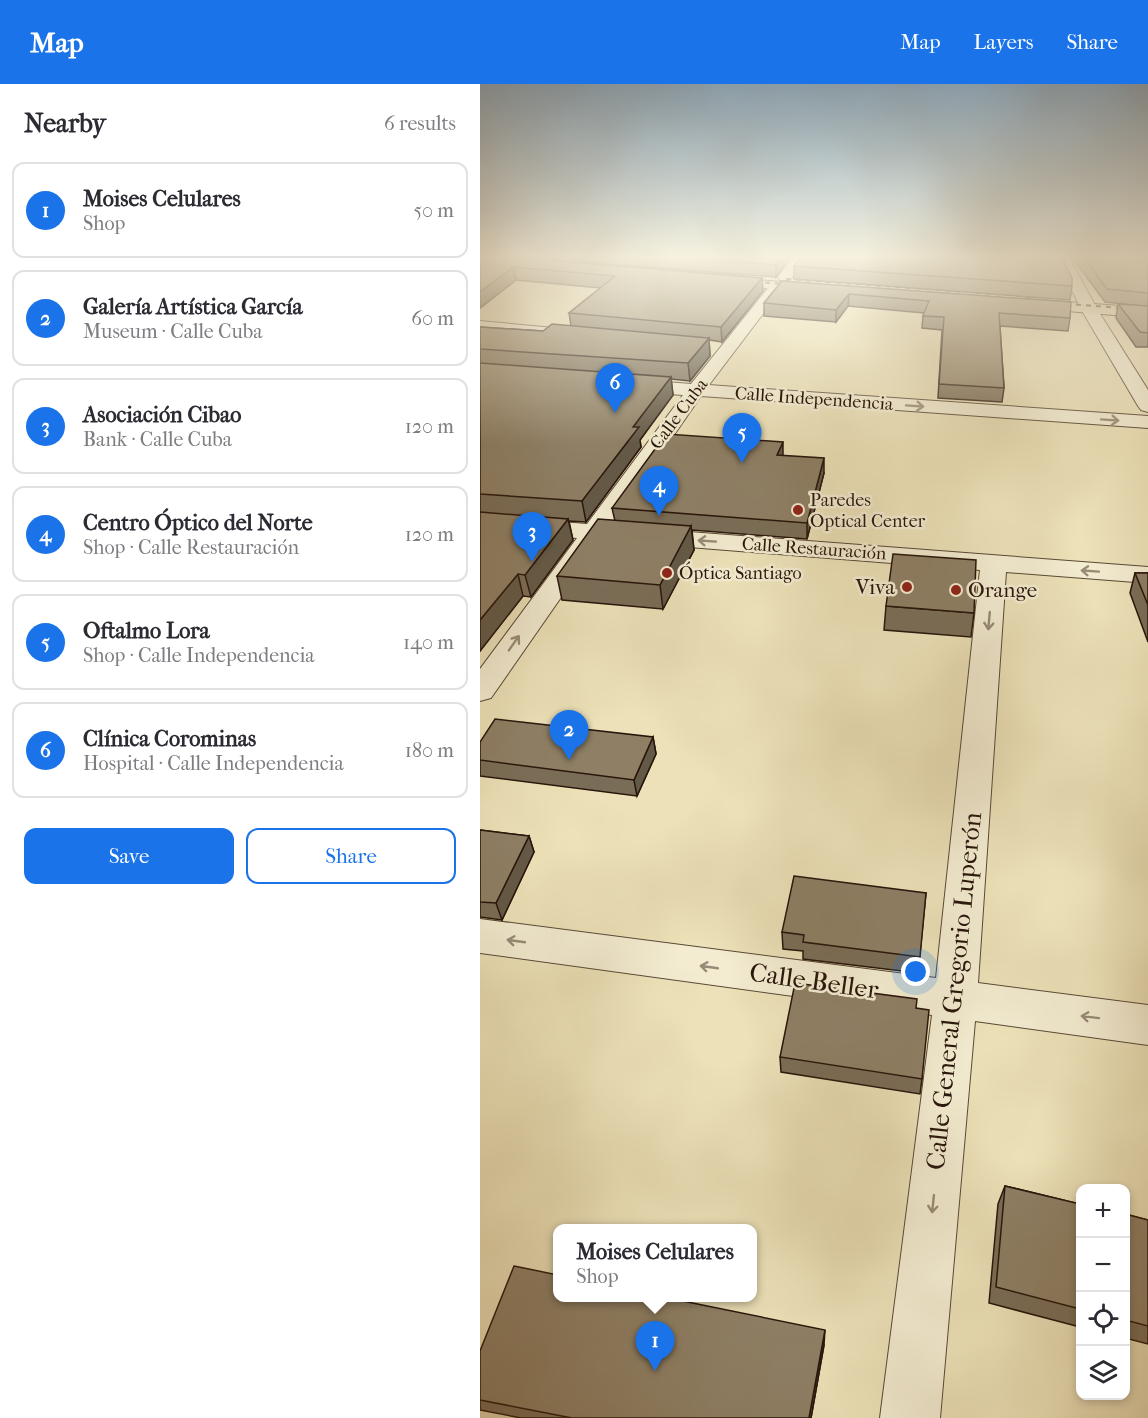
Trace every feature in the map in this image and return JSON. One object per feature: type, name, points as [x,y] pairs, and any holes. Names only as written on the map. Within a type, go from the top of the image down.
[{"type":"street","name":"Calle Cuba","points":[[480,691],[695,391],[752,319]]},
{"type":"street","points":[[1096,319],[1148,406]]},
{"type":"street","points":[[480,326],[586,336]]},
{"type":"street","points":[[704,348],[728,350]]},
{"type":"street","name":"Calle Independencia","points":[[611,384],[1148,422]]},
{"type":"street","name":"Calle Restauración","points":[[480,523],[1148,575]]},
{"type":"street","name":"Calle General Gregorio Luperón","points":[[910,1418],[955,1000],[994,563]]},
{"type":"street","name":"Calle Beller","points":[[480,936],[1148,1025]]},
{"type":"building","points":[[637,319],[727,319],[721,327]]},
{"type":"building","points":[[944,319],[999,319],[1004,388],[939,384]]},
{"type":"building","points":[[1130,319],[1148,319],[1148,333],[1140,332]]},
{"type":"building","points":[[552,324],[709,338],[688,363],[480,349],[480,327],[543,331]]},
{"type":"building","points":[[480,363],[671,377],[633,427],[639,427],[582,501],[480,494]]},
{"type":"building","points":[[666,434],[783,442],[777,455],[824,458],[807,523],[612,508]]},
{"type":"building","points":[[480,512],[568,519],[525,575],[518,574],[480,620]]},
{"type":"building","points":[[598,519],[691,526],[660,585],[557,576]]},
{"type":"building","points":[[893,554],[976,560],[974,613],[886,606]]},
{"type":"building","points":[[1135,573],[1148,573],[1148,605]]},
{"type":"building","points":[[495,719],[653,737],[634,780],[480,760],[480,742]]},
{"type":"building","points":[[480,830],[529,836],[496,903],[480,902]]},
{"type":"building","points":[[794,876],[926,893],[920,957],[803,942],[804,935],[782,932]]},
{"type":"building","points":[[795,983],[917,999],[916,1008],[929,1010],[922,1079],[780,1057]]},
{"type":"building","points":[[1005,1186],[1076,1203],[1076,1308],[996,1287]]},
{"type":"building","points":[[1130,1215],[1148,1220],[1148,1326],[1130,1321]]},
{"type":"building","points":[[514,1266],[553,1274],[553,1302],[688,1302],[825,1330],[809,1418],[572,1418],[480,1400],[480,1351]]},
{"type":"place","name":"Clínica Corominas","points":[[615,413]]},
{"type":"place","name":"Oftalmo Lora","points":[[742,463]]},
{"type":"place","name":"Paredes Optical Center","points":[[798,510]]},
{"type":"place","name":"Centro Óptico del Norte","points":[[659,516]]},
{"type":"place","name":"Asociación Cibao","points":[[532,562]]},
{"type":"place","name":"Óptica Santiago","points":[[667,573]]},
{"type":"place","name":"Viva","points":[[907,587]]},
{"type":"place","name":"Orange","points":[[956,590]]},
{"type":"place","name":"Galería Artística García","points":[[569,760]]},
{"type":"place","name":"Moises Celulares","points":[[655,1371]]}]
